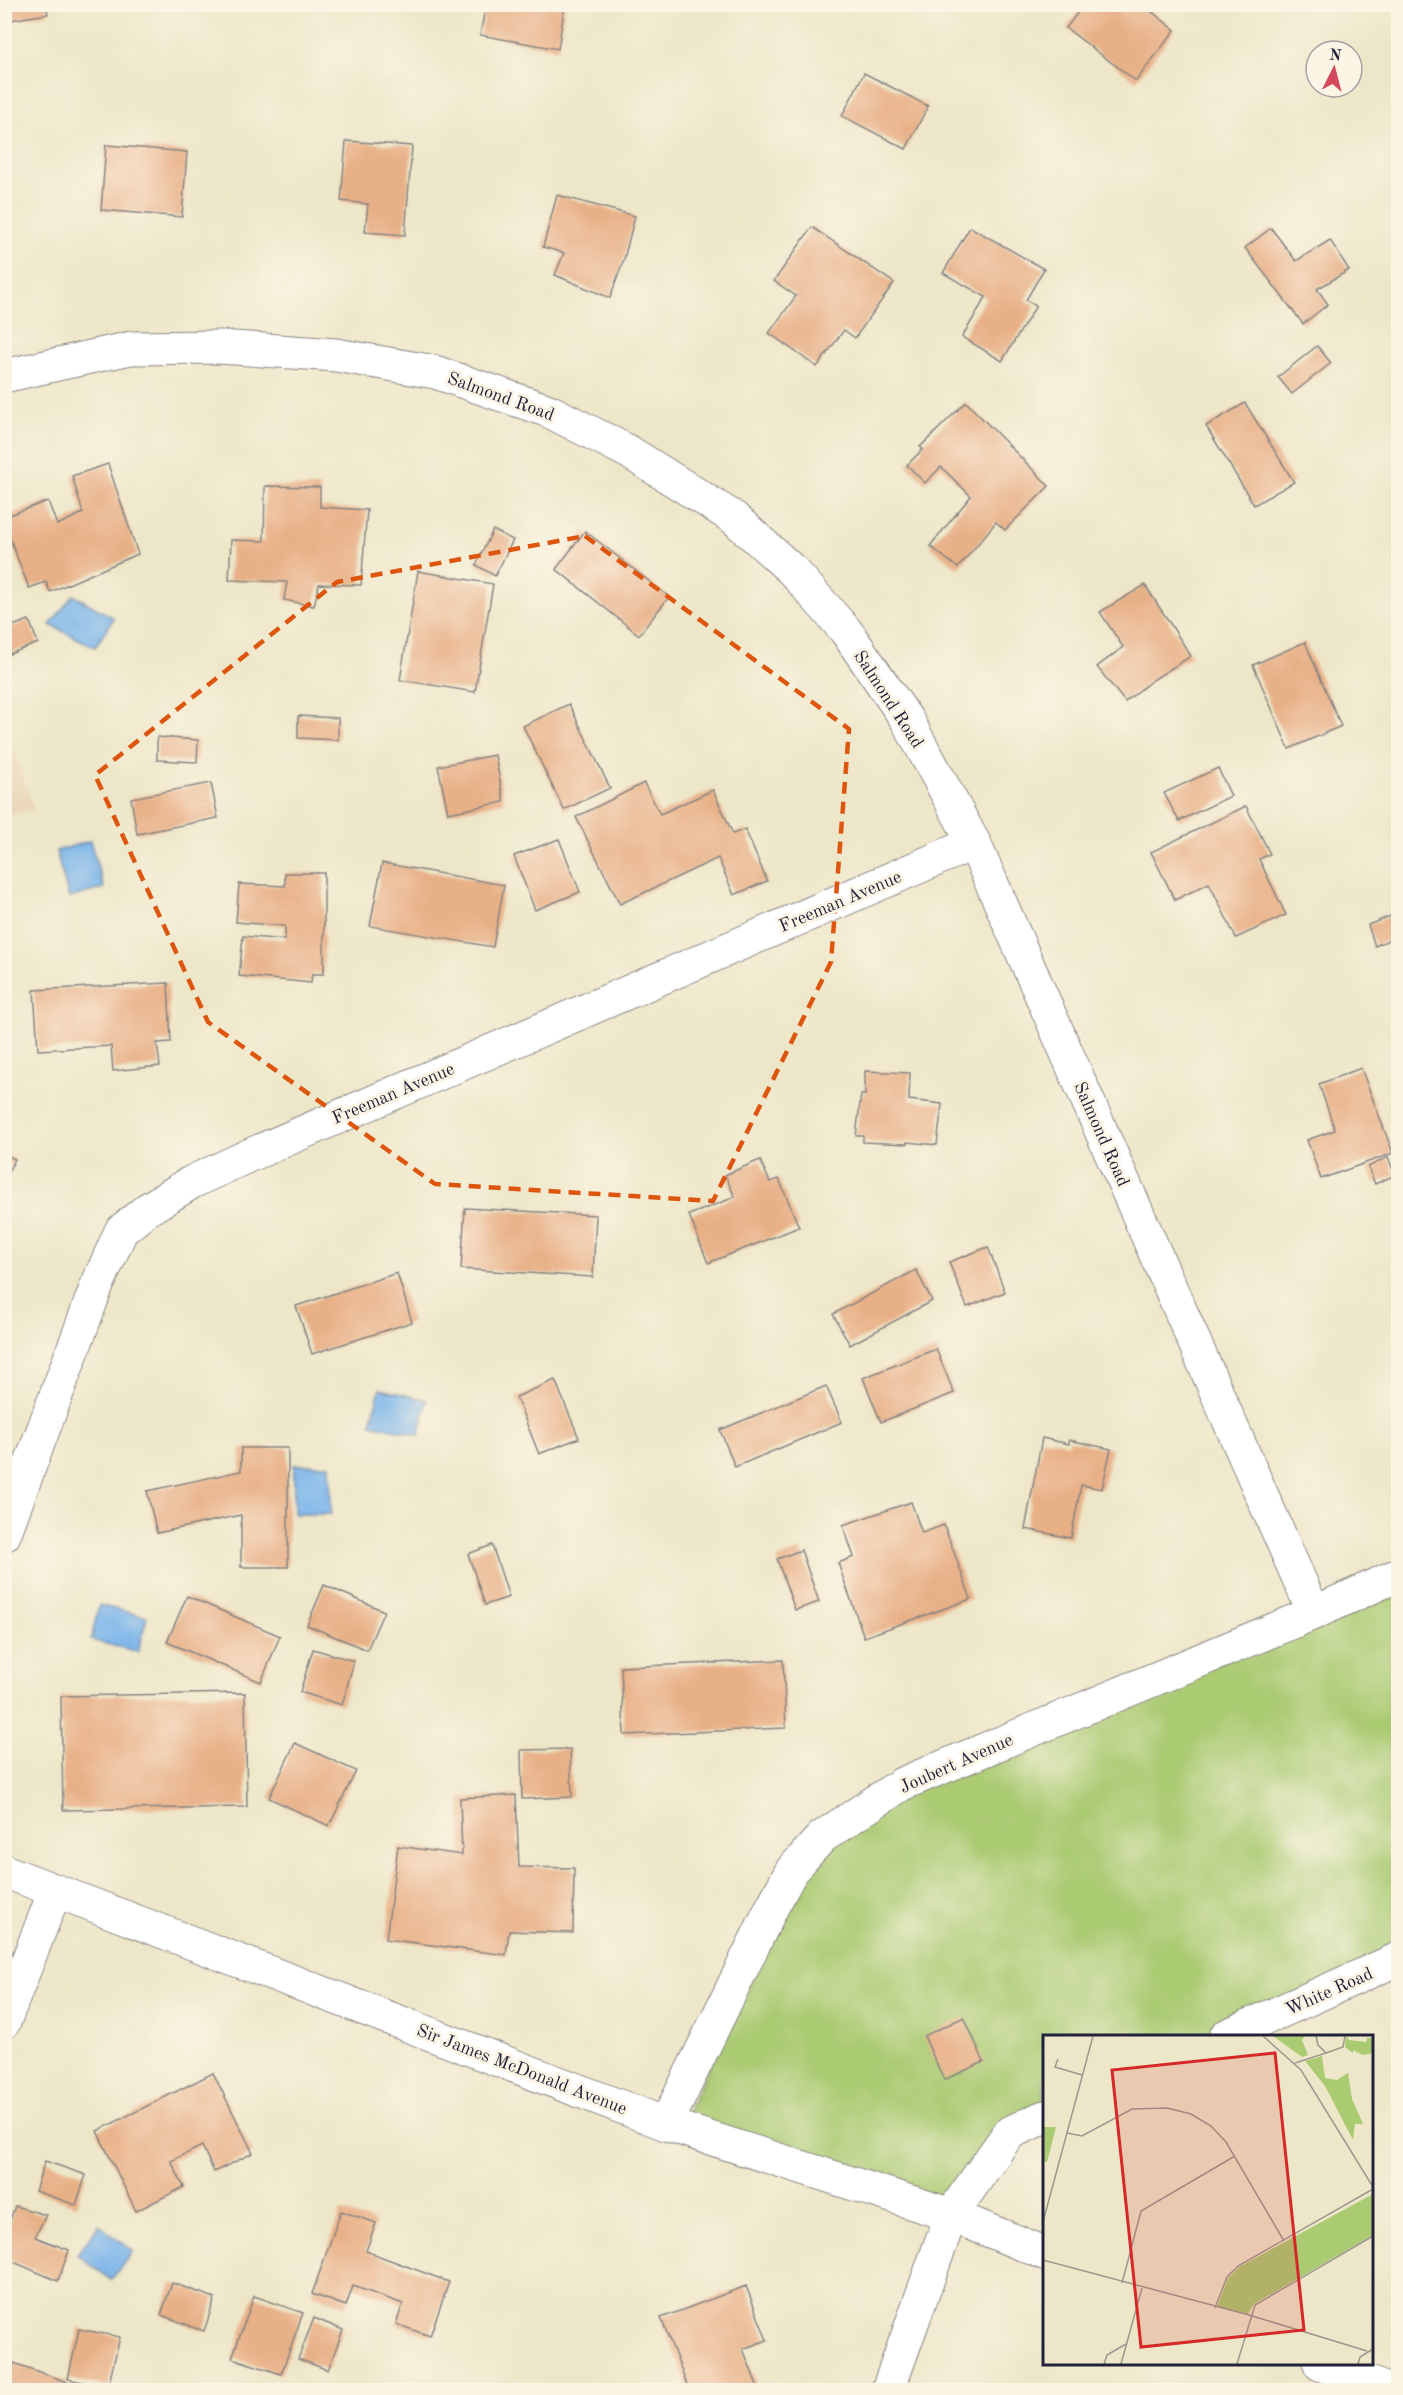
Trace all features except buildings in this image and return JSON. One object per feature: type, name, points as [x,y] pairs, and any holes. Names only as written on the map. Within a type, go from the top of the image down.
[{"type":"street","name":"Salmond Road","points":[[4,376],[131,348],[243,349],[336,355],[435,372],[549,411],[629,452],[734,518],[794,572],[846,631],[906,720],[974,843],[1314,1613]]},
{"type":"street","name":"Freeman Avenue","points":[[4,1535],[100,1278],[121,1231],[148,1209],[192,1182],[248,1156],[974,843]]},
{"type":"street","name":"Joubert Avenue","points":[[666,2124],[792,1870],[822,1837],[902,1784],[1314,1613],[1398,1575]]},
{"type":"street","name":"Sir James McDonald Avenue","points":[[4,1871],[666,2124],[951,2215],[1043,2253]]},
{"type":"street","points":[[4,2022],[55,1891]]},
{"type":"street","name":"White Road","points":[[1230,2035],[1398,1959]]},
{"type":"street","points":[[888,2391],[951,2215],[1009,2133],[1043,2117]]},
{"type":"street","points":[[1322,2365],[1387,2391]]},
{"type":"highlighted area","points":[[585,536],[849,729],[831,962],[713,1201],[435,1184],[208,1022],[95,775],[337,582]]},
{"type":"shaded area","points":[[5,723],[34,810],[5,814]]},
{"type":"green space","points":[[1398,1589],[1398,1948],[1202,2035],[1043,2035],[1043,2107],[945,2203],[685,2117],[800,1877],[829,1845],[904,1794]]},
{"type":"water","points":[[73,595],[114,618],[95,647],[50,625]]},
{"type":"water","points":[[90,841],[104,888],[69,898],[56,851]]},
{"type":"water","points":[[380,1389],[427,1400],[419,1435],[371,1424]]},
{"type":"water","points":[[294,1465],[330,1465],[331,1514],[294,1514]]},
{"type":"water","points":[[99,1605],[147,1617],[138,1652],[91,1640]]},
{"type":"water","points":[[99,2225],[133,2251],[111,2280],[77,2254]]}]
